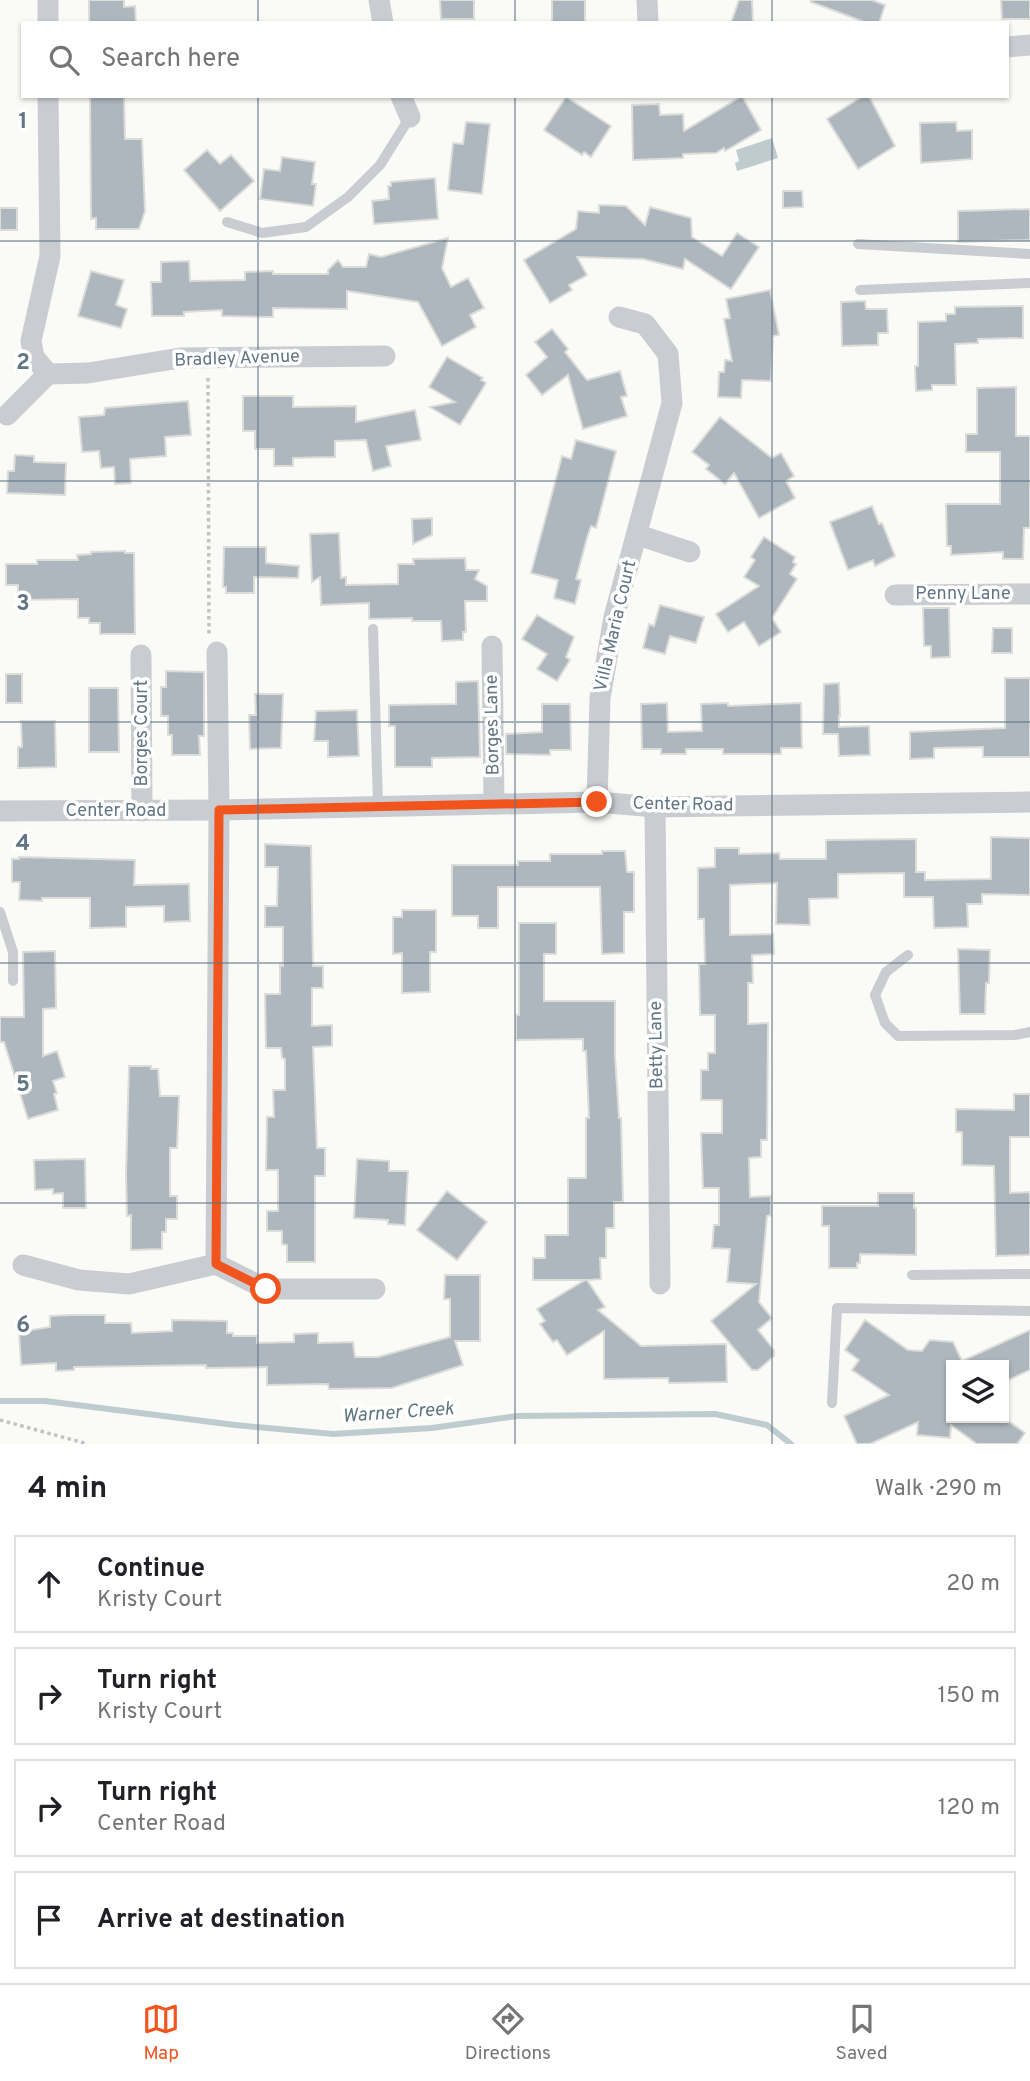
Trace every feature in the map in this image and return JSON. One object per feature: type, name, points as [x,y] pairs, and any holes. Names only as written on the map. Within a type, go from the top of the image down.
[{"type":"street","points":[[48,0],[48,21]]},
{"type":"street","points":[[379,0],[383,21]]},
{"type":"street","points":[[647,0],[648,21]]},
{"type":"street","points":[[1009,47],[1030,45]]},
{"type":"street","points":[[7,415],[48,374],[34,357],[31,341],[50,256],[48,98]]},
{"type":"street","points":[[402,98],[410,117]]},
{"type":"street","name":"Villa Maria Court","points":[[597,802],[600,698],[614,617],[672,404],[668,354],[645,324],[619,317]]},
{"type":"street","name":"Bradley Avenue","points":[[48,374],[88,373],[180,358],[385,356]]},
{"type":"street","name":"Villa Maria Court","points":[[638,535],[690,552]]},
{"type":"street","name":"Penny Lane","points":[[895,595],[1030,594]]},
{"type":"street","name":"Borges Lane","points":[[492,646],[494,804]]},
{"type":"street","points":[[216,1264],[219,810],[217,652]]},
{"type":"street","name":"Borges Court","points":[[141,655],[142,811]]},
{"type":"street","name":"Center Road","points":[[0,811],[219,810],[597,802],[655,807],[1030,802]]},
{"type":"street","name":"Betty Lane","points":[[655,807],[660,1283]]},
{"type":"street","points":[[23,1265],[79,1280],[129,1284],[216,1264],[266,1289],[375,1289]]},
{"type":"lane","points":[[227,222],[262,233],[306,227],[348,197],[380,165],[410,117]]},
{"type":"lane","points":[[858,244],[1030,254]]},
{"type":"lane","points":[[860,290],[1030,283]]},
{"type":"lane","points":[[373,629],[378,806]]},
{"type":"lane","points":[[0,912],[13,953],[13,981]]},
{"type":"lane","points":[[908,955],[886,972],[875,995],[885,1023],[898,1036],[1015,1035],[1030,1032]]},
{"type":"lane","points":[[912,1275],[1030,1274]]},
{"type":"lane","points":[[832,1404],[837,1308],[1030,1311]]},
{"type":"path","points":[[208,358],[208,633],[217,652]]},
{"type":"path","points":[[0,1420],[88,1444]]},
{"type":"shaded area","points":[[772,138],[778,158],[737,171],[735,163],[739,161],[736,150]]},
{"type":"building","points":[[89,0],[124,0],[124,7],[135,6],[136,21],[89,21]]},
{"type":"building","points":[[440,0],[474,0],[474,19],[441,19]]},
{"type":"building","points":[[552,0],[585,0],[585,21],[552,21]]},
{"type":"building","points":[[739,0],[752,0],[753,21],[732,21]]},
{"type":"building","points":[[872,0],[885,5],[880,21],[862,21],[811,2]]},
{"type":"building","points":[[1001,0],[1030,0],[1030,19],[1002,19]]},
{"type":"building","points":[[90,98],[124,98],[125,139],[142,139],[145,211],[139,229],[96,229],[96,218],[91,219]]},
{"type":"building","points":[[565,98],[611,126],[591,157],[584,152],[582,155],[544,130]]},
{"type":"building","points":[[739,98],[743,98],[761,130],[725,151],[724,148],[716,153],[683,154],[683,158],[633,160],[632,105],[659,104],[660,115],[683,114],[684,131]]},
{"type":"building","points":[[860,98],[870,98],[895,146],[858,169],[827,119]]},
{"type":"building","points":[[466,122],[490,124],[482,194],[448,190],[453,143],[463,144]]},
{"type":"building","points":[[956,122],[957,131],[972,130],[972,159],[921,163],[920,123]]},
{"type":"building","points":[[207,150],[220,164],[231,155],[254,181],[220,211],[184,170]]},
{"type":"building","points":[[282,157],[315,162],[313,206],[260,199],[264,169],[280,171]]},
{"type":"building","points":[[435,178],[438,219],[374,224],[372,201],[389,199],[388,186],[391,186],[391,182]]},
{"type":"building","points":[[783,191],[802,191],[803,207],[783,208]]},
{"type":"building","points":[[599,205],[626,206],[645,225],[650,207],[691,218],[692,237],[722,256],[737,233],[759,247],[731,289],[685,259],[683,269],[643,259],[577,257],[587,275],[569,285],[572,290],[550,303],[524,260],[576,229],[578,211],[599,213]]},
{"type":"building","points":[[0,208],[17,208],[17,230],[0,230]]},
{"type":"building","points":[[1030,209],[1030,240],[958,242],[958,211]]},
{"type":"building","points":[[448,238],[442,268],[451,287],[468,278],[484,308],[470,315],[476,327],[442,346],[418,302],[347,291],[347,309],[273,308],[273,317],[222,316],[222,310],[184,312],[184,316],[152,316],[151,282],[161,282],[161,262],[189,261],[190,281],[245,280],[245,272],[328,274],[328,270],[338,260],[343,267],[366,267],[369,254],[381,257]]},
{"type":"building","points":[[91,271],[124,280],[116,305],[127,309],[121,328],[78,316]]},
{"type":"building","points":[[770,290],[779,335],[773,336],[771,381],[742,380],[741,398],[718,397],[719,372],[724,372],[725,360],[732,361],[724,319],[730,318],[726,299]]},
{"type":"building","points":[[865,301],[866,309],[887,309],[888,333],[878,333],[878,345],[842,346],[841,302]]},
{"type":"building","points":[[1023,306],[1023,338],[978,339],[978,343],[955,344],[956,385],[932,385],[932,390],[916,391],[918,322],[946,321],[946,314],[955,314],[955,307]]},
{"type":"building","points":[[552,329],[568,349],[565,352],[587,380],[620,371],[627,396],[621,397],[627,416],[583,429],[568,375],[542,395],[526,375],[547,357],[535,342]]},
{"type":"building","points":[[447,357],[483,378],[481,380],[486,383],[460,425],[430,407],[455,402],[429,387]]},
{"type":"building","points":[[1016,387],[1016,436],[1030,436],[1030,528],[1024,528],[1023,559],[1003,559],[1003,552],[951,555],[951,546],[947,546],[946,504],[1000,504],[1000,452],[966,452],[966,434],[977,434],[977,388]]},
{"type":"building","points":[[243,396],[293,396],[293,407],[356,406],[356,422],[415,410],[421,440],[386,446],[391,466],[373,471],[366,440],[335,441],[335,457],[293,458],[293,466],[274,466],[274,449],[255,449],[255,431],[243,431]]},
{"type":"building","points":[[188,401],[191,435],[165,437],[166,456],[130,459],[131,483],[115,484],[114,467],[101,468],[99,451],[82,452],[79,417],[104,415],[105,408]]},
{"type":"building","points":[[720,417],[772,458],[781,453],[794,476],[786,481],[795,498],[759,518],[734,473],[725,484],[706,469],[709,465],[692,452]]},
{"type":"building","points":[[576,440],[616,451],[596,528],[591,526],[576,579],[581,580],[575,604],[554,598],[558,580],[531,573],[562,456],[571,459]]},
{"type":"building","points":[[15,455],[34,456],[34,462],[66,463],[65,495],[7,493],[8,471],[14,471]]},
{"type":"building","points":[[872,506],[895,556],[875,566],[873,560],[848,570],[830,522]]},
{"type":"building","points":[[432,518],[432,535],[413,544],[412,519]]},
{"type":"building","points":[[339,533],[341,578],[346,577],[346,585],[398,584],[398,564],[414,564],[413,559],[465,558],[466,570],[479,570],[475,579],[487,586],[487,601],[465,601],[466,632],[463,632],[463,640],[442,641],[441,621],[412,621],[412,618],[369,619],[369,603],[321,605],[320,577],[312,582],[310,534]]},
{"type":"building","points":[[764,537],[795,557],[793,562],[796,564],[790,574],[797,579],[772,618],[781,632],[759,646],[744,622],[728,632],[716,614],[759,586],[744,577],[755,560],[751,557]]},
{"type":"building","points":[[224,547],[266,547],[266,563],[299,566],[298,578],[254,577],[254,593],[226,593],[226,587],[223,587]]},
{"type":"building","points":[[91,552],[134,553],[135,634],[100,634],[100,623],[89,623],[89,618],[78,618],[78,599],[18,600],[18,585],[6,585],[6,564],[37,564],[37,560],[78,560],[77,555]]},
{"type":"building","points":[[660,605],[704,617],[696,643],[670,636],[665,654],[643,648],[649,624],[654,626]]},
{"type":"building","points":[[923,608],[949,608],[950,657],[931,658],[931,646],[924,646]]},
{"type":"building","points":[[537,615],[574,637],[566,657],[570,660],[557,681],[537,669],[547,654],[522,639]]},
{"type":"building","points":[[993,628],[1012,628],[1012,653],[992,653]]},
{"type":"building","points":[[166,671],[204,672],[204,736],[199,736],[200,755],[172,755],[168,716],[161,716],[161,687],[166,687]]},
{"type":"building","points":[[6,674],[22,674],[22,703],[6,703]]},
{"type":"building","points":[[1005,678],[1030,678],[1030,757],[983,757],[983,747],[934,748],[934,758],[910,759],[910,732],[1005,728]]},
{"type":"building","points":[[478,681],[480,757],[432,758],[432,767],[395,767],[395,726],[389,726],[389,705],[456,704],[456,682]]},
{"type":"building","points":[[839,683],[839,727],[869,726],[870,755],[839,756],[838,734],[823,734],[824,684]]},
{"type":"building","points":[[89,688],[118,688],[119,752],[89,752]]},
{"type":"building","points":[[255,694],[283,694],[281,748],[250,749],[249,715],[256,715]]},
{"type":"building","points":[[667,703],[668,732],[702,731],[701,704],[728,703],[728,706],[801,703],[802,748],[781,748],[781,754],[723,754],[723,749],[686,749],[686,754],[661,754],[661,749],[642,749],[641,704]]},
{"type":"building","points":[[542,704],[570,704],[571,750],[550,750],[550,755],[506,754],[506,734],[542,732]]},
{"type":"building","points":[[357,710],[359,756],[328,757],[328,741],[314,741],[316,711]]},
{"type":"building","points":[[21,721],[55,721],[56,767],[18,768],[18,747],[22,747]]},
{"type":"building","points":[[991,837],[1030,838],[1030,895],[982,894],[982,904],[967,904],[968,927],[934,928],[933,897],[904,897],[904,873],[838,874],[838,898],[809,899],[810,925],[776,924],[777,883],[730,885],[730,935],[773,934],[774,954],[752,955],[753,983],[748,983],[748,1024],[768,1023],[767,1140],[761,1140],[761,1157],[749,1158],[750,1197],[771,1196],[771,1215],[767,1216],[759,1302],[772,1318],[758,1330],[774,1350],[774,1356],[758,1370],[752,1370],[711,1321],[756,1284],[727,1282],[730,1249],[712,1248],[714,1225],[719,1225],[719,1188],[703,1188],[701,1133],[722,1133],[722,1100],[701,1100],[701,1070],[708,1070],[708,1053],[715,1053],[715,1015],[700,1015],[699,964],[705,964],[704,919],[698,919],[698,868],[715,867],[715,848],[739,848],[739,854],[779,853],[780,859],[826,859],[826,840],[916,839],[916,872],[925,872],[925,880],[991,879]]},
{"type":"building","points":[[265,844],[311,846],[313,966],[323,966],[323,988],[312,988],[312,1026],[332,1025],[332,1046],[313,1047],[317,1148],[325,1148],[325,1176],[315,1176],[315,1262],[287,1262],[287,1245],[282,1244],[282,1231],[267,1231],[267,1211],[278,1211],[278,1170],[266,1170],[267,1117],[274,1117],[273,1090],[285,1090],[285,1059],[282,1058],[281,1048],[266,1048],[265,994],[280,994],[283,927],[265,927],[265,906],[277,906],[278,867],[265,867]]},
{"type":"building","points":[[602,851],[625,851],[627,872],[634,872],[634,912],[624,912],[624,953],[602,954],[600,887],[498,887],[498,928],[478,928],[478,916],[452,916],[452,865],[518,865],[518,861],[550,861],[550,854],[602,854]]},
{"type":"building","points":[[12,859],[135,860],[134,885],[189,884],[190,921],[164,922],[164,906],[126,907],[126,927],[90,928],[90,898],[19,900],[20,882],[12,882]]},
{"type":"building","points":[[402,910],[436,910],[436,952],[430,952],[430,992],[402,993],[402,953],[393,954],[393,917],[402,917]]},
{"type":"building","points":[[519,923],[556,923],[556,954],[544,954],[544,1001],[615,1001],[615,1056],[621,1118],[623,1202],[614,1202],[614,1228],[606,1228],[606,1258],[600,1258],[601,1279],[587,1280],[605,1307],[598,1310],[641,1346],[726,1344],[727,1382],[669,1383],[668,1378],[604,1379],[604,1331],[567,1355],[557,1340],[553,1342],[540,1324],[545,1321],[537,1309],[585,1280],[533,1280],[533,1258],[545,1258],[545,1235],[568,1235],[568,1178],[586,1178],[586,1118],[589,1118],[586,1051],[583,1051],[583,1039],[516,1040],[516,1015],[519,1015]]},
{"type":"building","points":[[958,949],[990,950],[985,1014],[960,1014]]},
{"type":"building","points":[[55,951],[56,1008],[43,1009],[43,1056],[57,1051],[65,1077],[53,1081],[58,1110],[28,1119],[4,1042],[0,1042],[0,1017],[24,1017],[23,952]]},
{"type":"building","points":[[129,1066],[151,1066],[151,1069],[158,1069],[160,1096],[179,1096],[177,1148],[170,1148],[170,1196],[177,1196],[177,1219],[166,1219],[166,1232],[162,1232],[162,1249],[131,1250],[131,1215],[127,1216],[126,1175]]},
{"type":"building","points":[[1014,1094],[1030,1094],[1030,1137],[1010,1137],[1010,1193],[1030,1192],[1030,1255],[996,1256],[994,1166],[962,1165],[962,1132],[956,1132],[956,1109],[1014,1110]]},
{"type":"building","points":[[85,1159],[86,1208],[63,1208],[63,1193],[53,1194],[53,1189],[35,1190],[34,1160]]},
{"type":"building","points":[[357,1159],[389,1161],[389,1171],[408,1171],[405,1225],[388,1224],[388,1220],[354,1218]]},
{"type":"building","points":[[447,1191],[487,1222],[457,1260],[417,1230]]},
{"type":"building","points":[[878,1193],[914,1193],[916,1255],[860,1254],[857,1268],[829,1268],[829,1226],[822,1226],[822,1206],[878,1206]]},
{"type":"building","points":[[445,1275],[480,1275],[480,1341],[455,1341],[463,1365],[392,1388],[329,1389],[328,1384],[267,1385],[267,1367],[74,1367],[74,1370],[56,1371],[56,1363],[21,1365],[19,1332],[50,1327],[50,1316],[72,1315],[105,1315],[105,1323],[131,1323],[132,1333],[172,1331],[172,1320],[227,1321],[227,1333],[233,1333],[233,1336],[257,1336],[257,1343],[294,1342],[294,1334],[318,1333],[318,1343],[353,1342],[355,1357],[378,1357],[450,1337],[450,1299],[444,1299]]},
{"type":"building","points":[[865,1320],[908,1350],[922,1351],[930,1340],[953,1342],[962,1360],[946,1360],[946,1423],[1009,1422],[1025,1433],[1017,1444],[977,1444],[951,1425],[950,1438],[917,1435],[918,1422],[870,1444],[857,1444],[844,1416],[889,1395],[852,1370],[859,1360],[845,1350]]},
{"type":"building","points":[[1030,1330],[1030,1370],[1009,1380],[1009,1360],[964,1360]]},
{"type":"waterway","name":"Warner Creek","points":[[0,1401],[45,1401],[235,1425],[333,1434],[432,1428],[517,1416],[715,1414],[767,1425],[791,1444]]},
{"type":"route","points":[[266,1289],[216,1264],[219,810],[597,802]]}]
